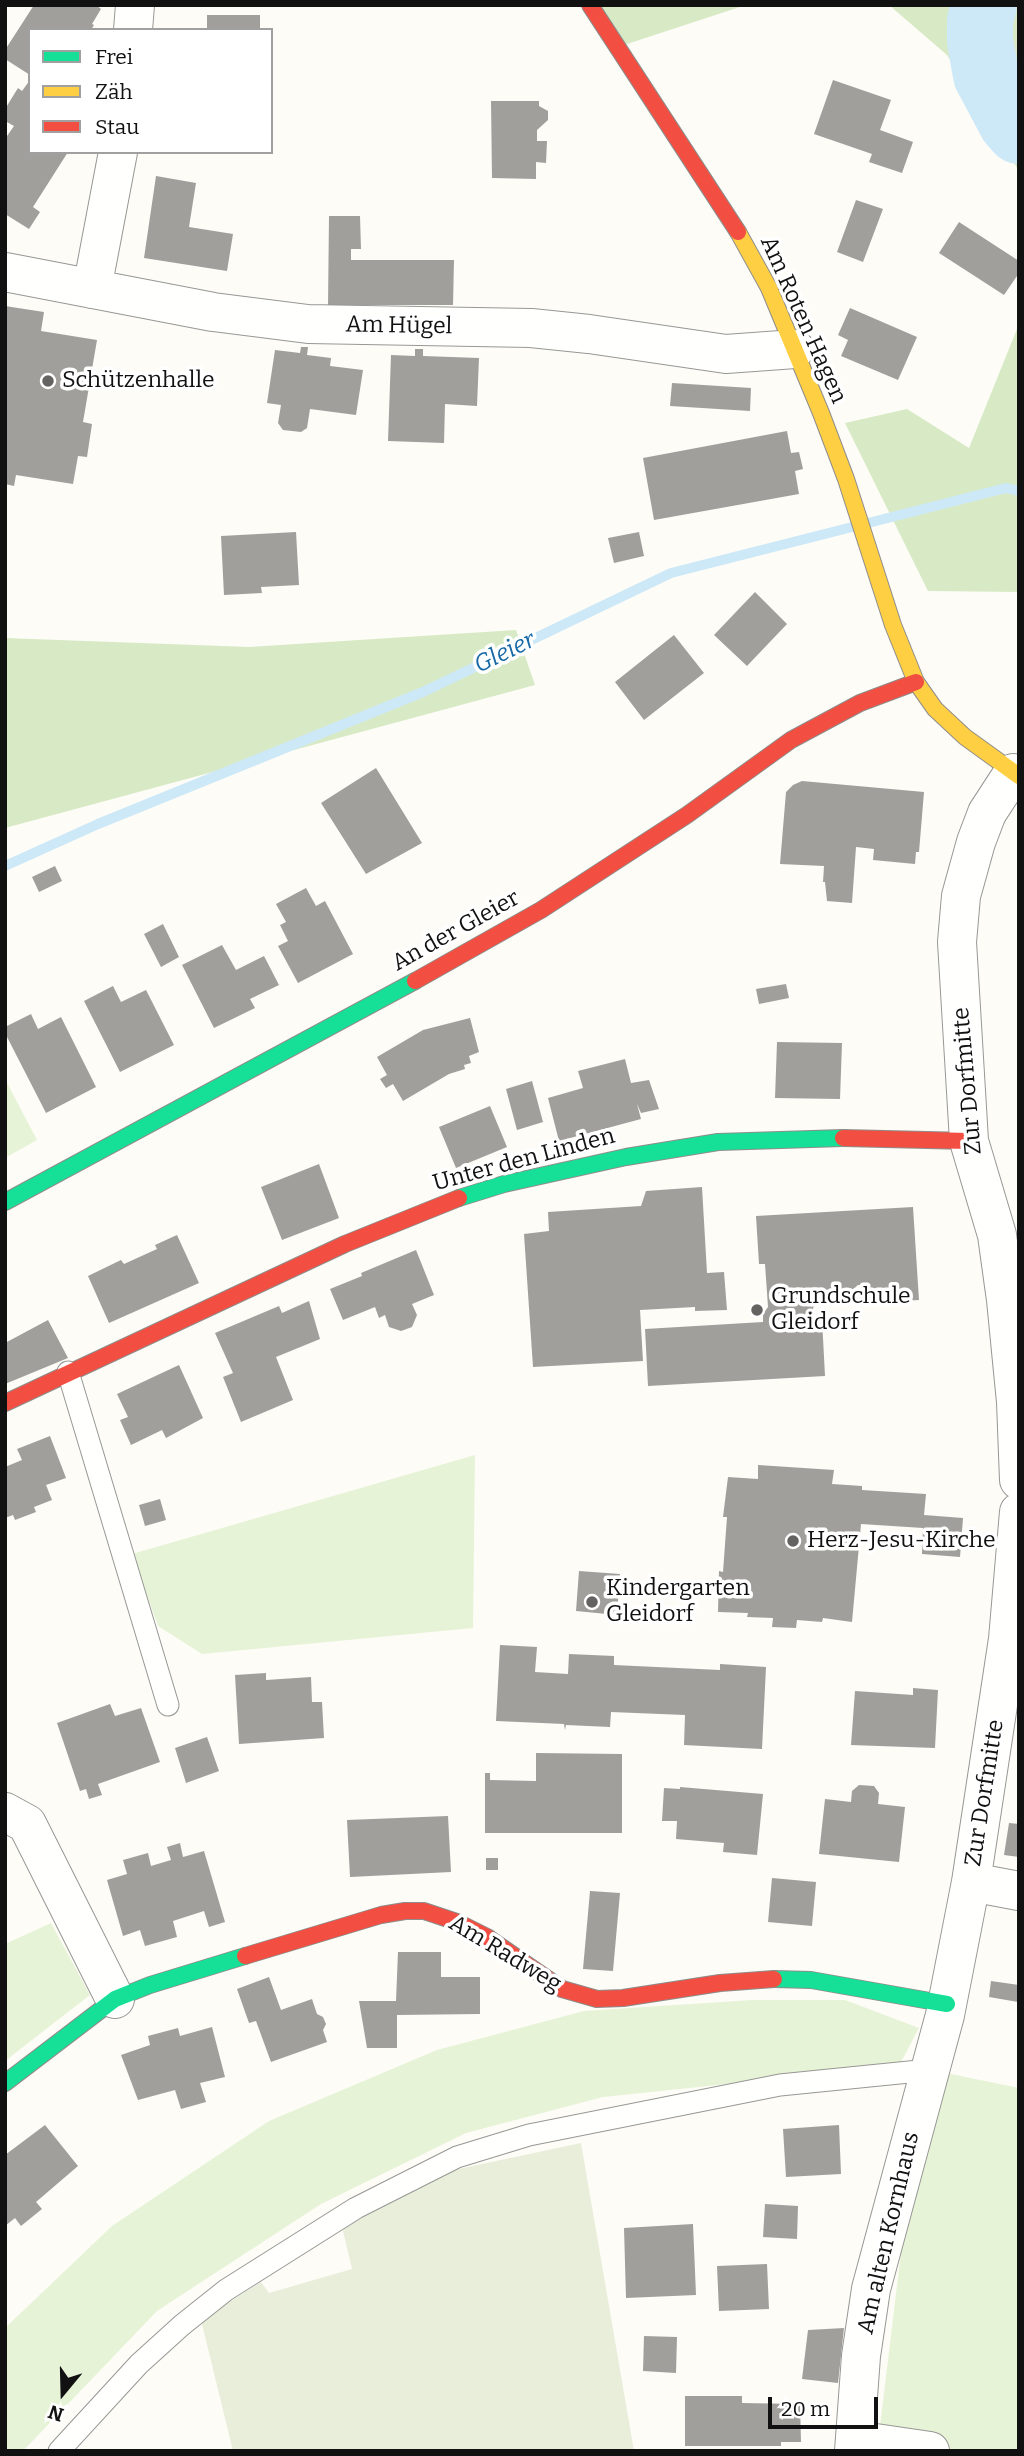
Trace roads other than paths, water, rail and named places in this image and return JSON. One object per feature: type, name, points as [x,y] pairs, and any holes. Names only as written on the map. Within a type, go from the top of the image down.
[{"type":"street","points":[[133,28],[135,5]]},
{"type":"street","name":"Am Roten Hagen","points":[[590,5],[738,232],[769,288],[846,479],[893,625],[916,682],[935,709],[965,737],[1016,774]]},
{"type":"street","points":[[92,289],[118,154]]},
{"type":"street","name":"Am Hügel","points":[[5,272],[213,312],[307,324],[531,328],[726,354],[795,349]]},
{"type":"street","name":"An der Gleier","points":[[5,1202],[474,949],[541,910],[687,815],[791,740],[860,704],[916,682]]},
{"type":"street","name":"Zur Dorfmitte","points":[[1016,774],[987,813],[976,842],[961,896],[957,942],[964,1083],[970,1141],[1008,1237],[1019,1480]]},
{"type":"street","name":"Unter den Linden","points":[[5,1402],[357,1239],[446,1202],[505,1184],[626,1157],[718,1142],[829,1138],[970,1141]]},
{"type":"street","name":"Zur Dorfmitte","points":[[929,2070],[947,2004],[971,1882],[1008,1639],[1019,1512]]},
{"type":"street","points":[[5,1812],[15,1815],[27,1824],[115,1998]]},
{"type":"street","points":[[971,1882],[1019,1891]]},
{"type":"street","name":"Am Radweg","points":[[5,2083],[115,1998],[150,1984],[381,1915],[414,1911],[441,1915],[467,1927],[487,1937],[562,1989],[597,1999],[623,1998],[720,1983],[785,1978],[811,1980],[947,2004]]},
{"type":"street","name":"Am alten Kornhaus","points":[[929,2070],[871,2289],[861,2356],[855,2445],[930,2451]]},
{"type":"lane","points":[[68,1372],[168,1705]]},
{"type":"lane","points":[[59,2451],[139,2364],[181,2325],[226,2290],[356,2208],[457,2157],[529,2135],[780,2085],[929,2070]]},
{"type":"waterway","points":[[984,5],[980,21],[980,41],[986,75],[1011,122],[1019,131]]},
{"type":"waterway","name":"Gleier","points":[[5,866],[98,824],[423,692],[671,573],[1006,488],[1019,491]]},
{"type":"place","name":"Schützenhalle","points":[[48,381]]},
{"type":"place","name":"Grundschule Gleidorf","points":[[757,1310]]},
{"type":"place","name":"Herz-Jesu-Kirche","points":[[793,1541]]},
{"type":"place","name":"Kindergarten Gleidorf","points":[[592,1602]]}]
